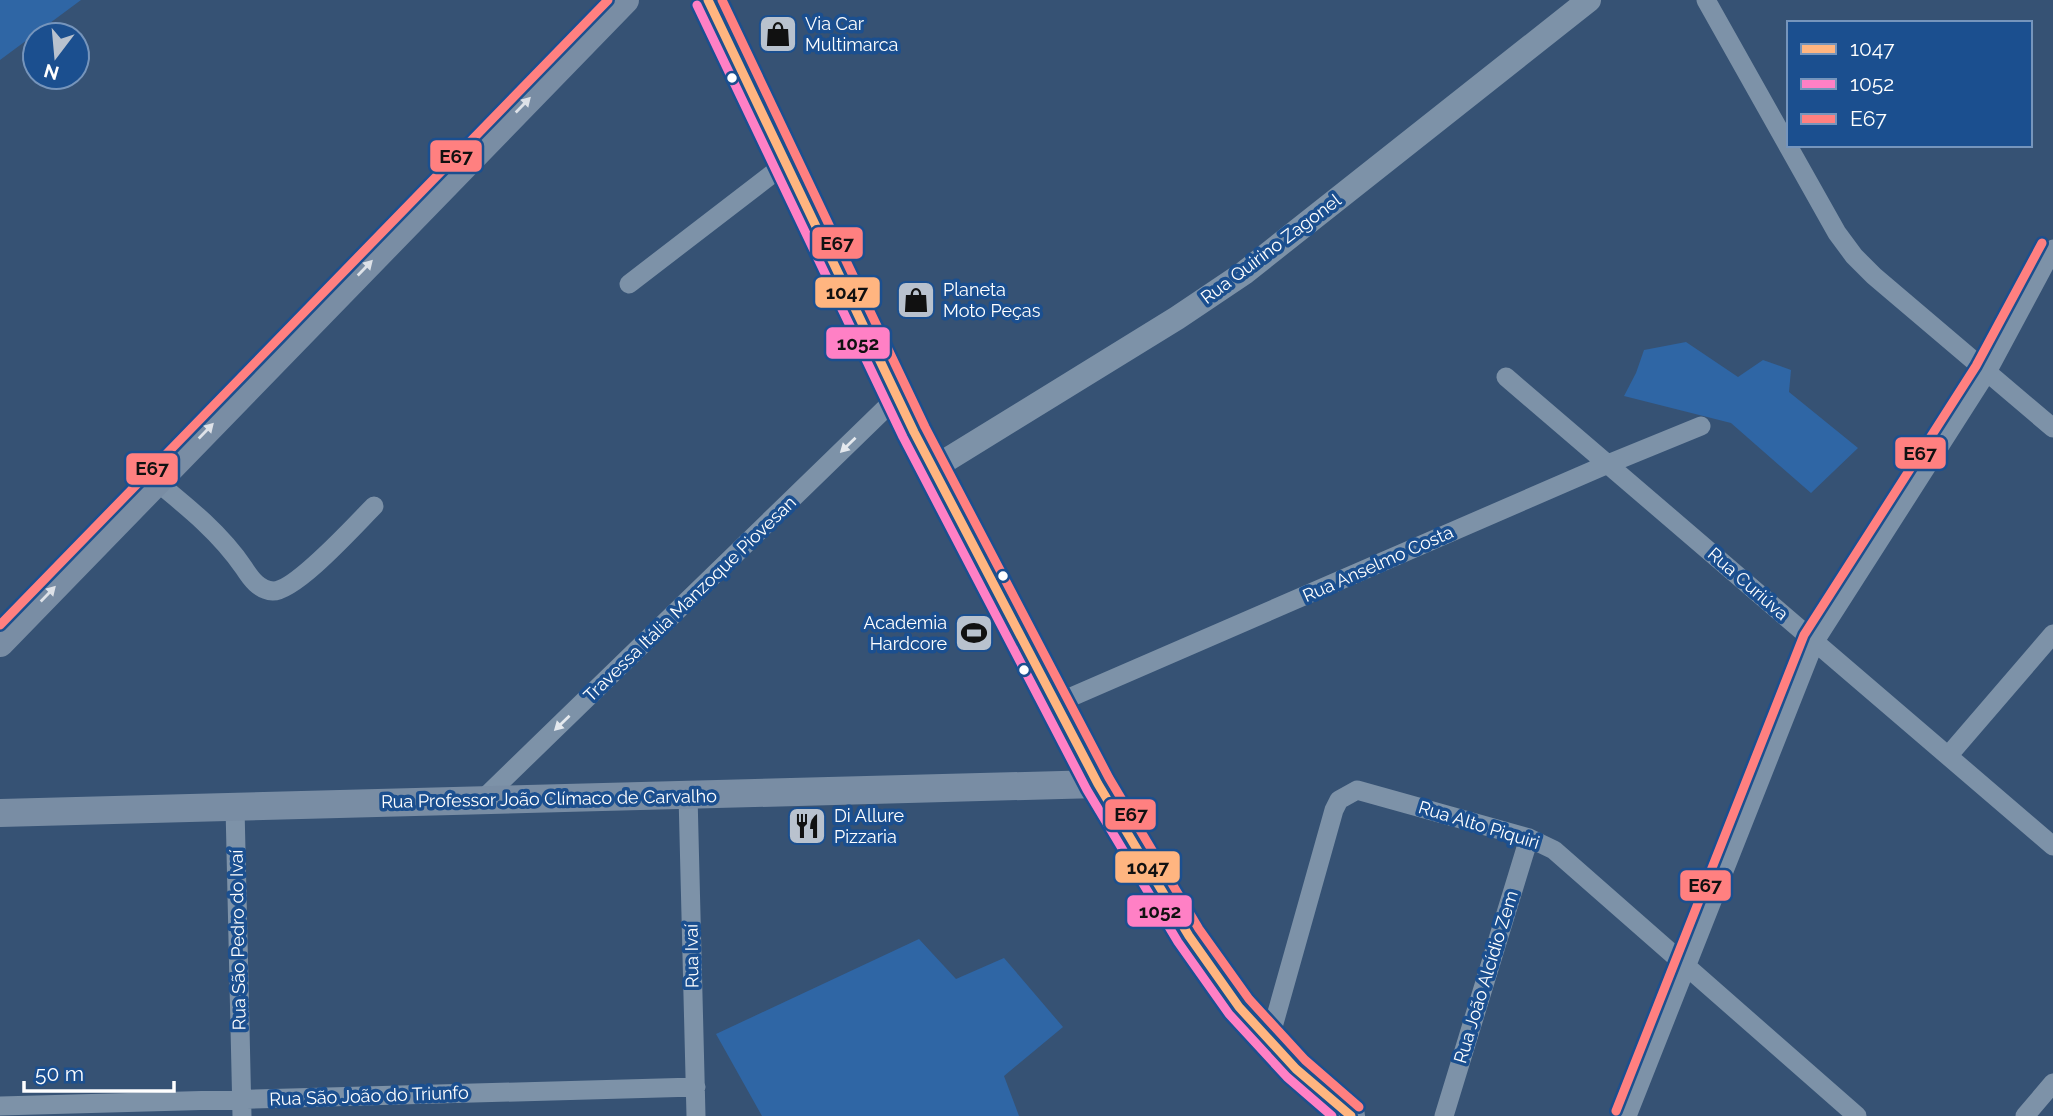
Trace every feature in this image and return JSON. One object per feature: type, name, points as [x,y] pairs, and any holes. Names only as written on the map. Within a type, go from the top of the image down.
[{"type":"main road","points":[[0,643],[625,0]]},
{"type":"main road","points":[[716,4],[785,164],[932,469],[1098,784],[1189,936],[1239,1007],[1296,1069],[1351,1116]]},
{"type":"main road","name":"Rua Professor João Clímaco de Carvalho","points":[[0,813],[1098,784]]},
{"type":"street","name":"Rua Quirino Zagonel","points":[[932,469],[1225,287],[1589,0]]},
{"type":"street","points":[[1706,0],[1787,146]]},
{"type":"street","points":[[1788,147],[1842,240],[1874,276],[2053,428]]},
{"type":"street","points":[[629,284],[785,164]]},
{"type":"street","points":[[1627,1116],[1815,641],[1987,372],[2053,249]]},
{"type":"street","name":"Rua Curiúva","points":[[1506,377],[2053,846]]},
{"type":"street","name":"Travessa Itália Manzoque Piovesan","points":[[482,800],[897,397]]},
{"type":"street","name":"Rua Anselmo Costa","points":[[1055,704],[1701,426]]},
{"type":"street","points":[[157,482],[215,531],[233,551],[252,580],[262,588],[272,591],[284,589],[299,577],[374,506]]},
{"type":"street","points":[[1948,756],[2053,634]]},
{"type":"street","name":"Rua Alto Piquiri","points":[[1269,1041],[1339,800],[1357,790],[1367,791],[1529,838],[1566,858],[1857,1116]]},
{"type":"street","name":"Rua Ivaí","points":[[688,795],[696,1116]]},
{"type":"street","name":"Rua São Pedro do Ivaí","points":[[235,807],[242,1108]]},
{"type":"street","name":"Rua João Alcídio Zem","points":[[1444,1116],[1529,838]]},
{"type":"street","points":[[2025,1116],[2053,1083]]},
{"type":"street","name":"Rua São João do Triunfo","points":[[0,1106],[242,1108],[696,1087]]},
{"type":"shaded area","points":[[0,0],[81,0],[53,21],[21,21],[21,44],[0,60]]},
{"type":"shaded area","points":[[1686,342],[1738,377],[1763,360],[1791,370],[1789,392],[1858,448],[1811,493],[1731,423],[1624,396],[1644,350]]},
{"type":"shaded area","points":[[919,939],[956,979],[1004,958],[1063,1027],[1004,1076],[1019,1116],[762,1116],[716,1034]]},
{"type":"transit line","name":"E67","points":[[0,625],[608,0]]},
{"type":"transit line","name":"1047","points":[[708,0],[914,432],[1098,784],[1189,936],[1239,1007],[1296,1069],[1351,1116]]},
{"type":"transit line","name":"E67","points":[[722,0],[925,427],[1109,778],[1199,929],[1249,999],[1305,1060],[1359,1107]]},
{"type":"transit line","name":"1052","points":[[697,5],[903,437],[1087,790],[1178,942],[1229,1014],[1287,1077],[1332,1116]]},
{"type":"transit line","name":"E67","points":[[1616,1111],[1804,635],[1976,366],[2042,243]]},
{"type":"place","name":"Via Car Multimarca","points":[[778,34]]},
{"type":"place","name":"Planeta Moto Peças","points":[[916,300]]},
{"type":"place","name":"Academia Hardcore","points":[[974,633]]},
{"type":"place","name":"Di Allure Pizzaria","points":[[807,826]]}]
